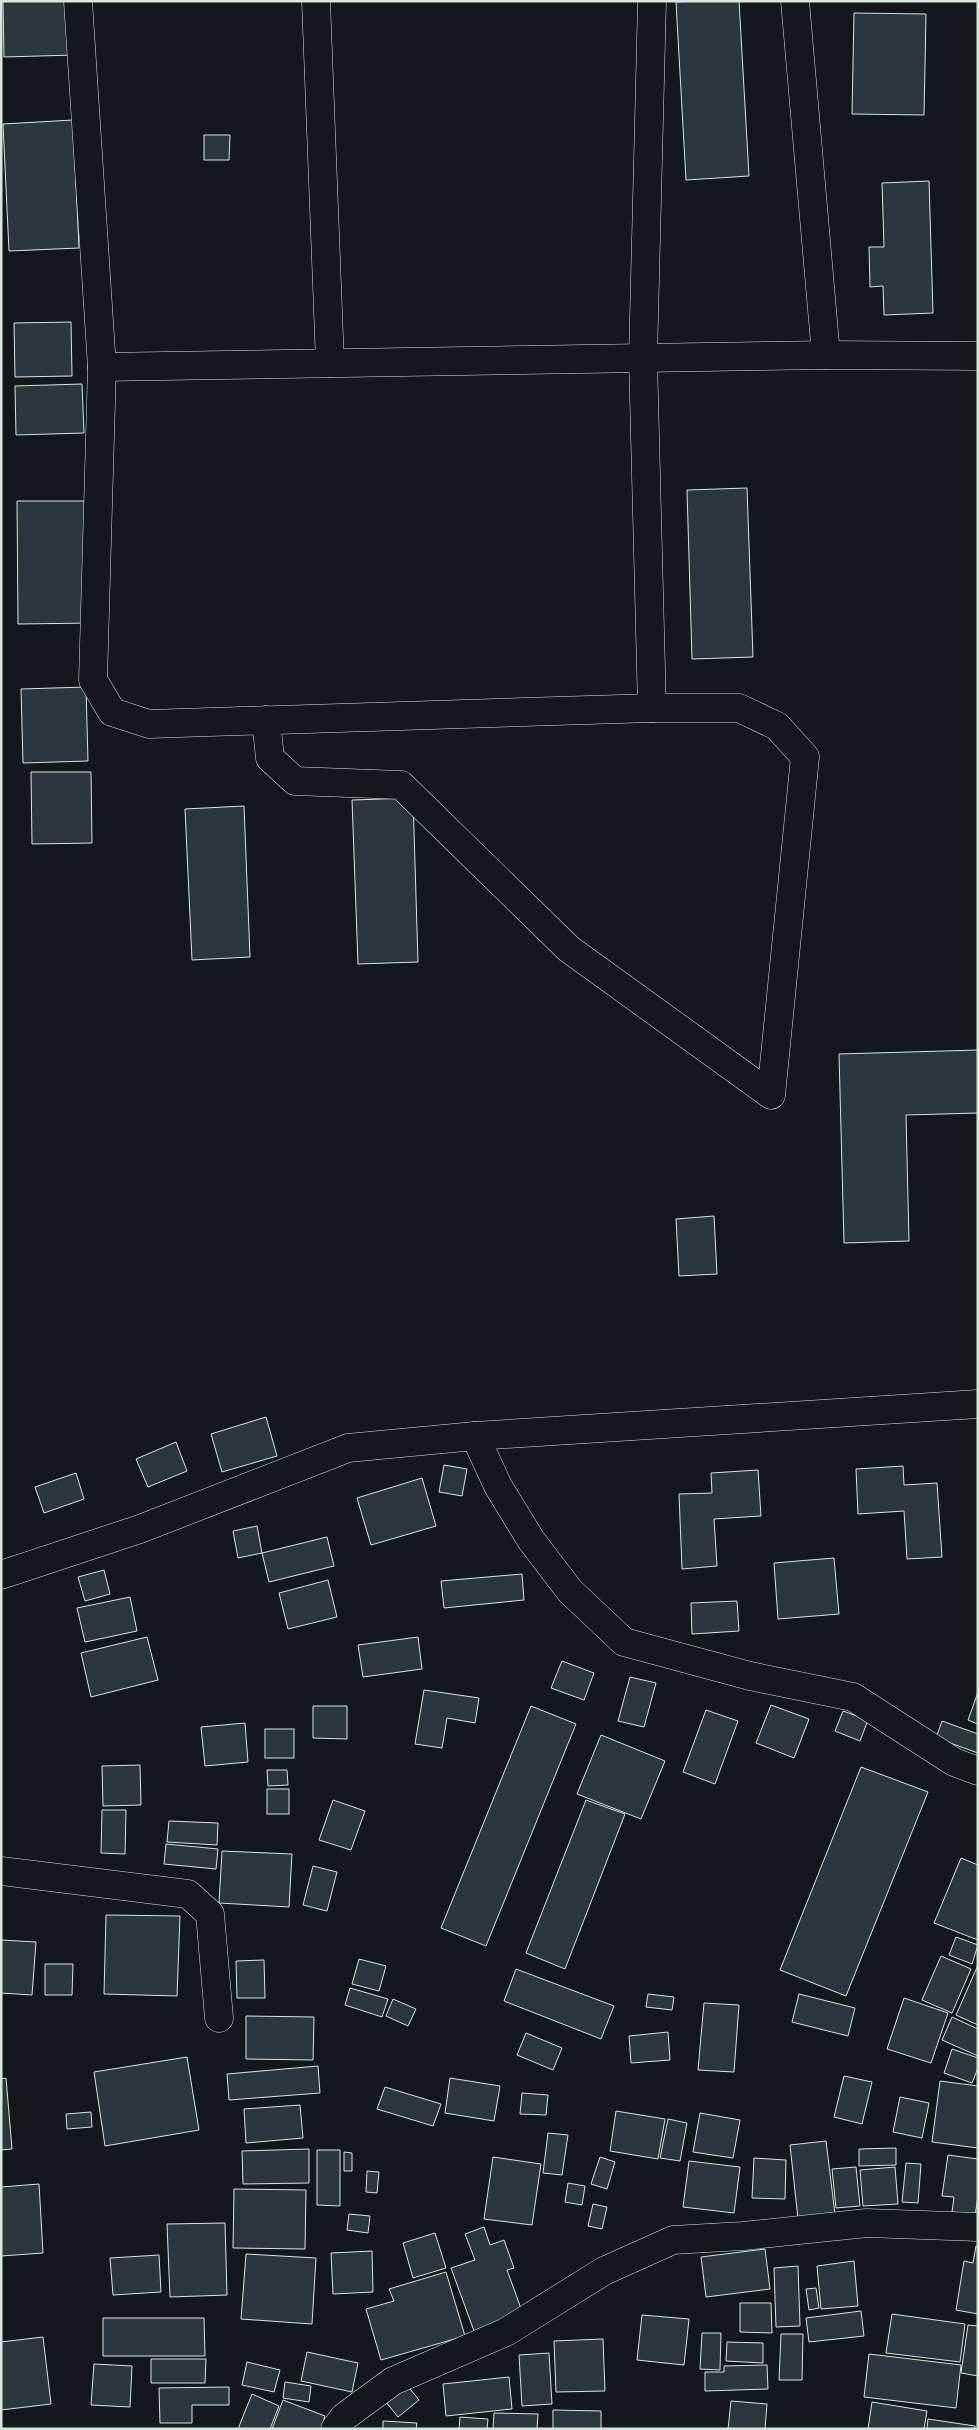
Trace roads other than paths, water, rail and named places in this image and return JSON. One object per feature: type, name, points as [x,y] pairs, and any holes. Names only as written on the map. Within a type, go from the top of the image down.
[{"type":"street","points":[[78,1],[102,367],[93,680],[112,712],[149,724],[266,720],[652,708],[739,708],[777,726],[805,757],[770,1096],[569,949],[401,785],[295,780],[270,758],[266,720]]},
{"type":"street","points":[[316,1],[330,363]]},
{"type":"street","points":[[652,1],[642,358],[652,708]]},
{"type":"street","points":[[795,1],[826,356]]},
{"type":"street","points":[[102,367],[642,358],[978,356]]},
{"type":"street","points":[[1,1575],[140,1529],[348,1448],[475,1436],[978,1404]]},
{"type":"street","points":[[475,1436],[498,1486],[531,1540],[570,1591],[624,1642],[750,1676],[853,1697],[954,1762],[978,1771]]},
{"type":"street","points":[[1,1871],[188,1894],[210,1914],[219,2018]]},
{"type":"street","points":[[335,2429],[344,2417],[393,2381],[506,2332],[604,2271],[673,2240],[743,2236],[867,2223],[978,2227]]}]
